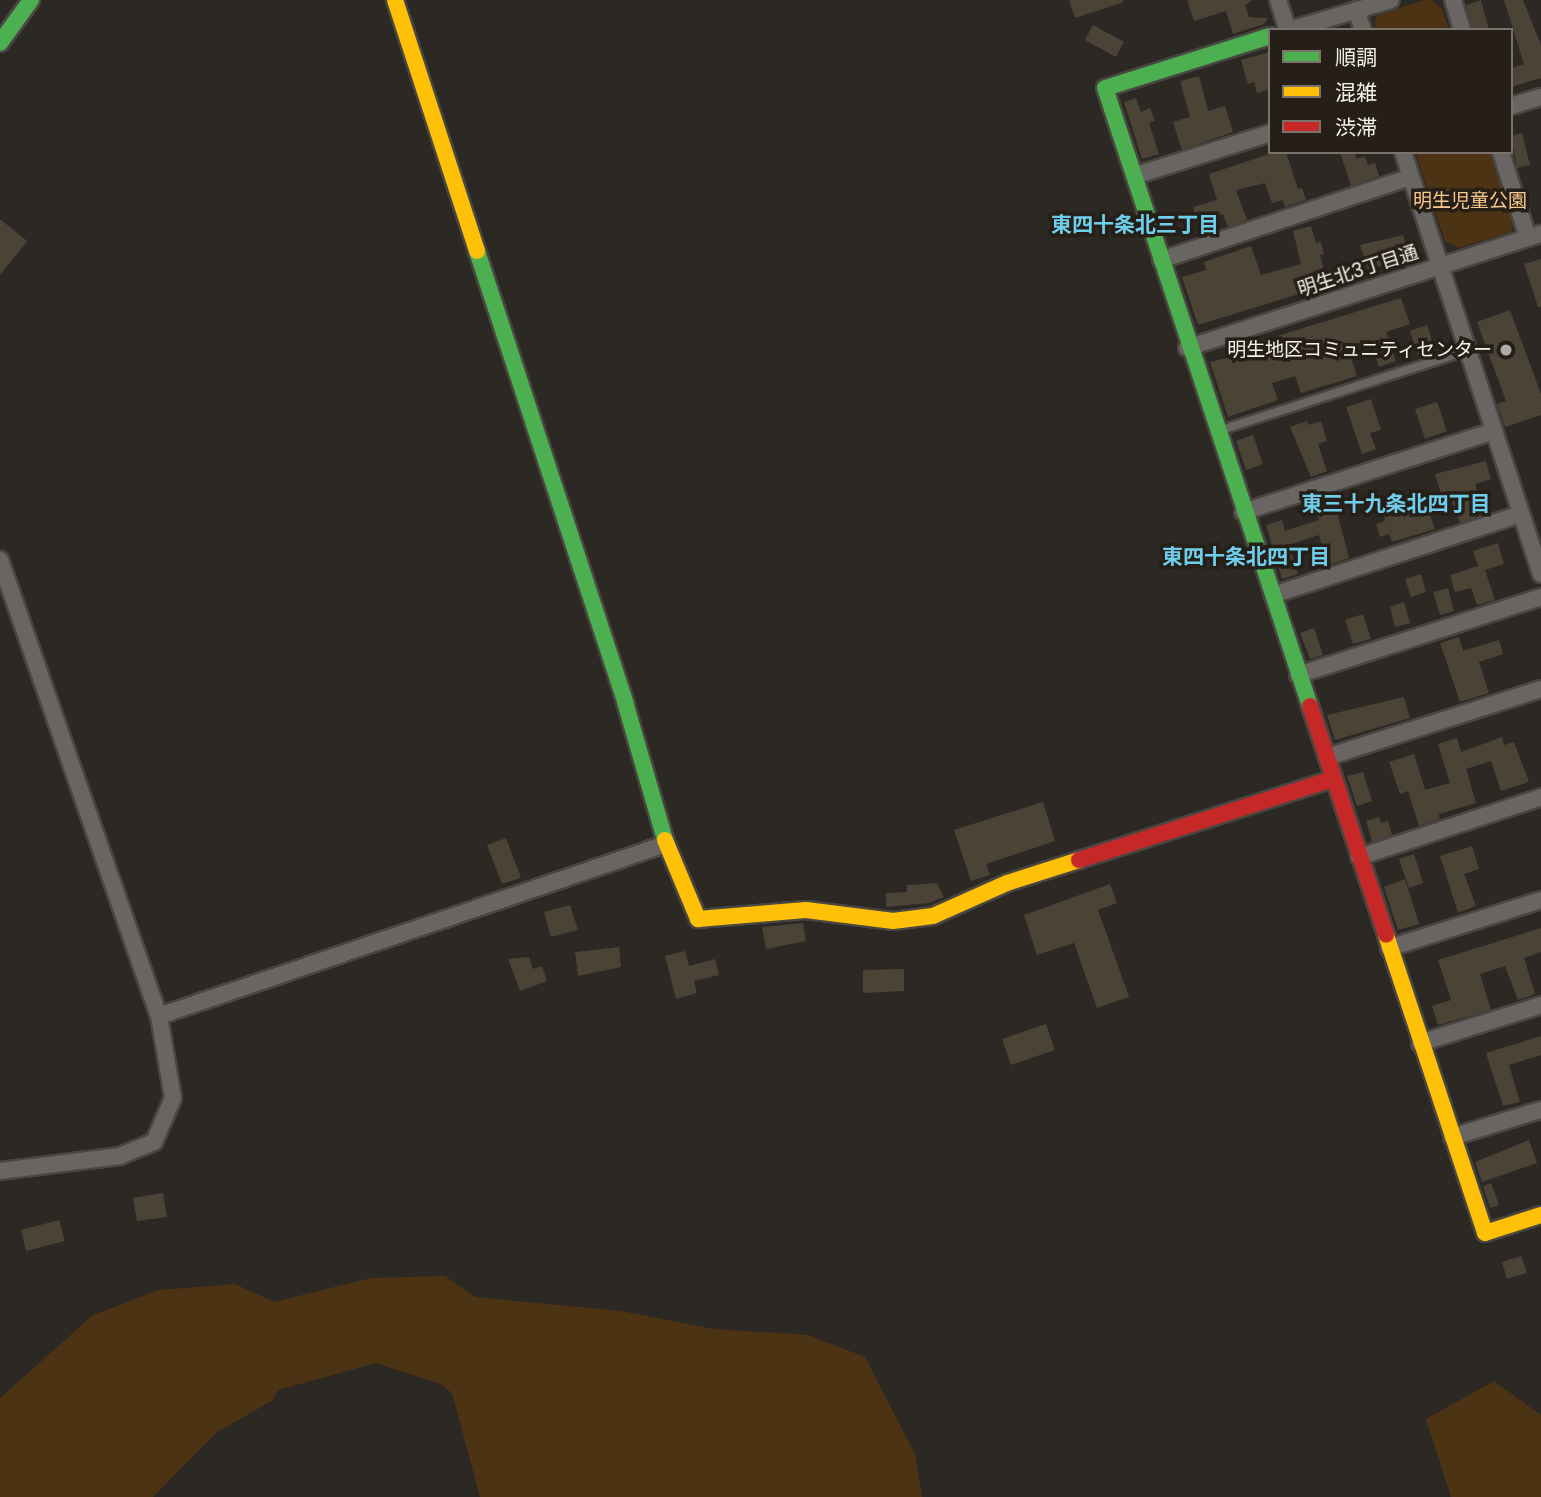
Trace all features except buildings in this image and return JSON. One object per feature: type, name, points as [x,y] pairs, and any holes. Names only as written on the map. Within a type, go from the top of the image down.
[{"type":"main road","points":[[0,43],[32,0]]},
{"type":"main road","points":[[395,0],[625,702],[666,844],[698,919],[806,910],[912,919],[954,908],[1007,883],[1333,779]]},
{"type":"main road","points":[[1268,37],[1105,88],[1187,348],[1273,595],[1485,1233],[1541,1215]]},
{"type":"street","points":[[1278,0],[1288,28]]},
{"type":"street","points":[[1296,28],[1391,0]]},
{"type":"street","points":[[1453,0],[1461,28]]},
{"type":"street","points":[[1356,10],[1362,28]]},
{"type":"street","points":[[1513,105],[1541,97]]},
{"type":"street","points":[[1134,176],[1268,134]]},
{"type":"street","points":[[1404,154],[1541,574]]},
{"type":"street","points":[[1502,154],[1535,236]]},
{"type":"street","points":[[1161,260],[1411,177]]},
{"type":"street","name":"明生北3丁目通","points":[[1187,348],[1535,236]]},
{"type":"street","points":[[1243,512],[1494,431]]},
{"type":"street","points":[[1273,595],[1521,514]]},
{"type":"street","points":[[0,560],[159,1016],[173,1098],[154,1142],[120,1156],[0,1171]]},
{"type":"street","points":[[1298,675],[1541,597]]},
{"type":"street","points":[[1327,757],[1541,689]]},
{"type":"street","points":[[1359,857],[1541,797]]},
{"type":"street","points":[[159,1016],[478,912],[666,844]]},
{"type":"street","points":[[1389,948],[1541,900]]},
{"type":"street","points":[[1420,1043],[1541,1006]]},
{"type":"street","points":[[1452,1138],[1541,1110]]},
{"type":"lane","points":[[1216,432],[1468,350]]},
{"type":"green space","points":[[1424,0],[1432,0],[1442,9],[1448,28],[1374,28],[1376,16]]},
{"type":"green space","name":"明生児童公園","points":[[1416,154],[1492,154],[1515,220],[1511,232],[1458,248],[1445,241]]},
{"type":"green space","points":[[445,1276],[475,1297],[621,1311],[714,1329],[808,1335],[865,1357],[915,1454],[922,1497],[480,1497],[452,1393],[440,1384],[376,1363],[278,1390],[273,1400],[216,1433],[153,1497],[0,1497],[0,1398],[93,1315],[159,1290],[235,1284],[274,1302],[371,1278]]},
{"type":"green space","points":[[1494,1381],[1541,1415],[1541,1497],[1451,1497],[1426,1419]]},
{"type":"traffic: fast","points":[[0,43],[31,0]]},
{"type":"traffic: fast","points":[[1268,37],[1105,88],[1310,706]]},
{"type":"traffic: fast","points":[[477,251],[625,702],[665,840]]},
{"type":"traffic: slow","points":[[395,0],[477,251]]},
{"type":"traffic: slow","points":[[665,840],[698,919],[806,910],[893,921],[933,916],[1007,883],[1079,860]]},
{"type":"traffic: slow","points":[[1386,935],[1485,1233],[1541,1215]]},
{"type":"traffic: jam","points":[[1310,706],[1386,935]]},
{"type":"traffic: jam","points":[[1079,860],[1333,779]]},
{"type":"place","name":"明生地区コミュニティセンター","points":[[1506,350]]},
{"type":"district","name":"東四十条北三丁目","points":[[1135,225]]},
{"type":"district","name":"東三十九条北四丁目","points":[[1396,504]]},
{"type":"district","name":"東四十条北四丁目","points":[[1246,557]]}]
